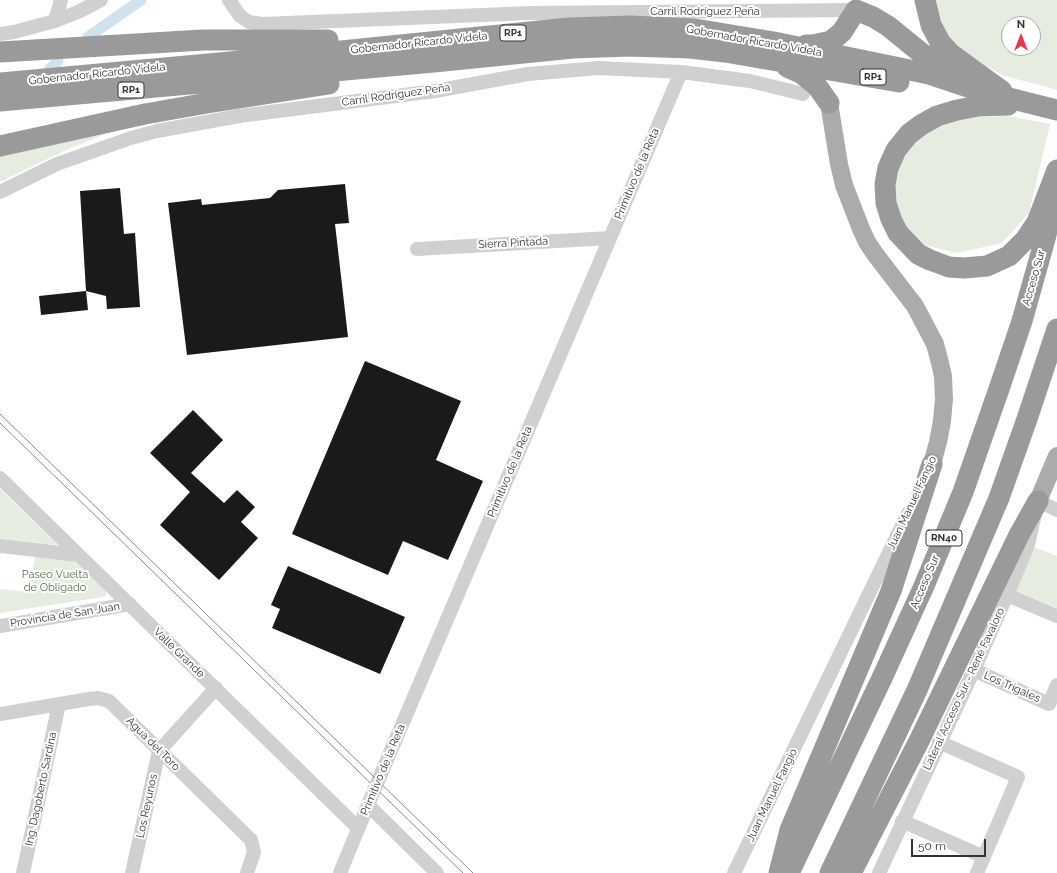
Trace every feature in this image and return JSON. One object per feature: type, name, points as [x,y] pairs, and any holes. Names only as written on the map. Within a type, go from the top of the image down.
[{"type":"highway","points":[[926,0],[931,25],[940,42],[951,54],[1012,98]]},
{"type":"highway","points":[[772,51],[831,41],[842,32],[859,5],[873,17],[888,26],[905,41],[977,90]]},
{"type":"highway","name":"Gobernador Ricardo Videla","points":[[0,101],[253,69],[432,42],[569,28],[630,26],[694,29],[772,51],[928,87],[977,90],[1051,108]]},
{"type":"highway","points":[[0,52],[203,40],[432,42]]},
{"type":"highway","name":"Gobernador Ricardo Videla","points":[[0,83],[253,69],[434,62],[573,48],[630,46],[772,51]]},
{"type":"highway","points":[[772,51],[817,86],[829,103]]},
{"type":"highway","points":[[0,146],[145,114],[207,102],[321,86],[434,62]]},
{"type":"highway","points":[[1051,108],[979,106],[937,116],[921,125],[909,134],[896,150],[888,168],[885,184],[886,203],[891,219],[898,233],[918,254],[950,267],[964,268],[987,266],[1009,256],[1025,240],[1037,222],[1057,170]]},
{"type":"highway","name":"Acceso Sur","points":[[790,873],[921,593],[962,492],[1022,320],[1045,239],[1057,188]]},
{"type":"highway","name":"RN40","points":[[830,873],[917,690],[999,498],[1028,419],[1057,329]]},
{"type":"highway","points":[[779,873],[790,830],[891,591],[932,464]]},
{"type":"highway","points":[[851,873],[930,720],[1019,536],[1038,501]]},
{"type":"main road","name":"Juan Manuel Fangio","points":[[829,103],[844,185],[860,230],[875,254],[915,306],[935,344],[943,376],[944,399],[942,421],[932,464]]},
{"type":"main road","points":[[1038,501],[1057,456]]},
{"type":"street","points":[[55,21],[61,0]]},
{"type":"street","points":[[0,34],[14,32],[55,21],[78,12],[101,0]]},
{"type":"street","name":"Carril Rodríguez Peña","points":[[229,0],[240,16],[249,22],[263,24],[716,5],[859,5]]},
{"type":"street","name":"Carril Rodríguez Peña","points":[[0,192],[58,164],[131,138],[157,132],[239,116],[434,91],[528,74],[599,68],[681,72],[750,81],[803,94]]},
{"type":"street","name":"Primitivo de la Reta","points":[[340,873],[368,804],[681,72]]},
{"type":"street","name":"Sierra Pintada","points":[[417,249],[610,238]]},
{"type":"street","name":"Juan Manuel Fangio","points":[[734,873],[932,464]]},
{"type":"street","name":"Valle Grande","points":[[0,478],[358,828]]},
{"type":"street","points":[[1038,501],[1057,510]]},
{"type":"street","name":"Lateral Acceso Sur - René Favaloro","points":[[879,873],[902,821],[974,670],[1007,595],[1028,545],[1038,501]]},
{"type":"street","points":[[0,546],[78,555]]},
{"type":"street","points":[[1007,595],[1057,616]]},
{"type":"street","name":"Provincia de San Juan","points":[[0,626],[130,604]]},
{"type":"street","name":"Los Trigales","points":[[974,670],[1049,704],[1057,685]]},
{"type":"street","name":"Los Reyunos","points":[[132,873],[159,751],[216,688]]},
{"type":"street","name":"Agua del Toro","points":[[0,714],[98,698],[109,701],[251,840],[254,852],[247,873]]},
{"type":"street","name":"Ing. Dagoberto Sardina","points":[[23,873],[59,704]]},
{"type":"street","points":[[939,742],[1018,777],[977,873]]},
{"type":"street","points":[[368,804],[437,873]]},
{"type":"street","points":[[902,821],[984,857]]},
{"type":"green space","points":[[936,0],[1057,0],[1057,90],[1002,75],[952,46],[939,18]]},
{"type":"green space","points":[[1009,116],[1050,124],[1029,213],[1002,243],[957,253],[920,244],[898,218],[894,173],[903,153],[922,134],[959,118]]},
{"type":"green space","points":[[112,127],[103,135],[66,150],[0,182],[0,153]]},
{"type":"green space","name":"Paseo Vuelta de Obligado","points":[[0,489],[58,545],[0,539]]},
{"type":"green space","points":[[1034,547],[1057,556],[1057,608],[1014,590]]},
{"type":"green space","name":"Paseo Vuelta de Obligado","points":[[35,556],[73,560],[106,591],[106,596],[0,613],[0,589],[29,592]]},
{"type":"building","points":[[345,184],[349,223],[335,224],[348,337],[187,355],[168,203],[201,199],[202,205],[270,198],[278,190]]},
{"type":"building","points":[[120,188],[124,234],[135,233],[140,307],[107,309],[106,296],[86,291],[80,191]]},
{"type":"building","points":[[86,291],[88,310],[41,315],[39,296]]},
{"type":"building","points":[[365,361],[461,401],[436,460],[483,481],[448,560],[403,541],[388,575],[292,534]]},
{"type":"building","points":[[193,410],[223,440],[191,473],[224,503],[237,490],[255,507],[241,522],[258,538],[219,580],[160,525],[190,492],[150,453]]},
{"type":"building","points":[[288,566],[405,617],[380,674],[272,628],[280,609],[271,605]]},
{"type":"waterway","points":[[88,37],[141,0]]},
{"type":"waterway","points":[[49,70],[58,61]]},
{"type":"tram line","points":[[0,414],[473,873]]},
{"type":"tram line","points":[[0,423],[463,873]]}]
